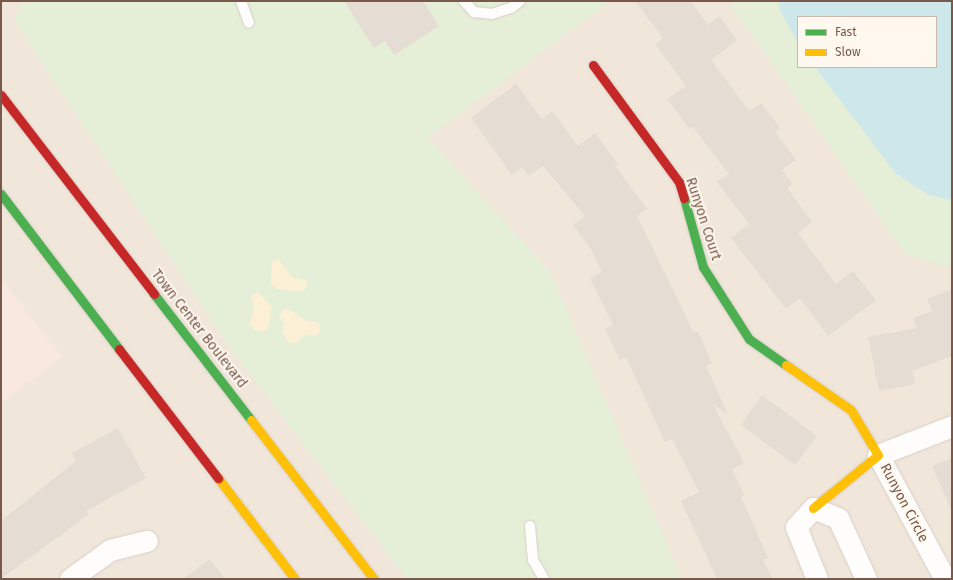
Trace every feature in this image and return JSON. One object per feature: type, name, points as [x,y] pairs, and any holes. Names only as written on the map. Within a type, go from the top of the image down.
[{"type":"main road","name":"Runyon Court","points":[[593,65],[679,182],[703,267],[749,339],[851,410],[878,455]]},
{"type":"main road","name":"Town Center Boulevard","points":[[1,95],[374,579]]},
{"type":"main road","points":[[1,194],[295,579]]},
{"type":"main road","points":[[813,508],[878,455]]},
{"type":"street","name":"Runyon Circle","points":[[945,579],[878,455],[952,426]]},
{"type":"street","points":[[817,579],[796,527],[813,508],[838,518],[866,579]]},
{"type":"street","points":[[70,579],[110,550],[147,541]]},
{"type":"lane","points":[[241,1],[249,23]]},
{"type":"lane","points":[[464,1],[474,12],[492,14],[511,8],[520,1]]},
{"type":"lane","points":[[530,526],[532,560],[544,579]]},
{"type":"shaded area","points":[[1,1],[952,1],[952,579],[1,579]]},
{"type":"shaded area","points":[[1,278],[62,357],[1,403]]},
{"type":"green space","points":[[22,1],[610,1],[428,138],[550,272],[682,579],[407,579],[231,350],[14,20]]},
{"type":"green space","points":[[728,1],[952,1],[952,268],[905,254]]},
{"type":"sand","points":[[278,259],[292,277],[306,280],[307,287],[302,292],[277,289],[271,284],[272,262]]},
{"type":"sand","points":[[257,292],[272,306],[268,329],[262,332],[254,330],[249,323],[254,309],[251,296]]},
{"type":"sand","points":[[288,309],[305,320],[319,323],[320,332],[316,336],[304,335],[296,343],[289,343],[282,333],[284,325],[279,317],[283,310]]},
{"type":"water","points":[[778,1],[952,1],[952,200],[929,195],[896,174],[816,68],[937,68],[937,16],[797,16],[797,41],[780,10]]},
{"type":"building","points":[[344,1],[423,1],[439,26],[394,55],[385,41],[374,48]]},
{"type":"building","points":[[635,1],[690,1],[708,25],[719,16],[737,40],[711,60],[749,111],[761,103],[780,128],[775,132],[796,160],[782,170],[793,184],[787,188],[812,222],[798,233],[836,284],[853,271],[876,300],[828,336],[800,298],[786,309],[731,238],[749,224],[717,182],[729,174],[693,127],[690,129],[667,99],[686,86],[655,44],[663,38]]},
{"type":"building","points":[[516,84],[542,119],[552,111],[578,146],[595,133],[618,164],[615,166],[647,209],[637,216],[694,333],[698,331],[712,364],[706,366],[728,415],[713,404],[744,463],[732,469],[744,495],[741,497],[768,558],[763,560],[773,579],[717,579],[681,501],[699,492],[672,439],[665,442],[626,357],[620,360],[605,329],[613,325],[590,278],[602,272],[591,249],[573,225],[585,216],[543,166],[529,176],[522,167],[512,175],[471,118]]},
{"type":"building","points":[[952,289],[952,356],[912,371],[915,384],[879,391],[868,337],[917,328],[913,318],[932,311],[927,299]]},
{"type":"building","points":[[762,395],[817,436],[795,465],[741,425]]},
{"type":"building","points":[[118,428],[146,478],[86,511],[89,514],[1,579],[1,521],[76,461],[72,453]]},
{"type":"building","points":[[952,458],[952,512],[932,466]]},
{"type":"building","points":[[210,559],[225,579],[183,579]]},
{"type":"traffic: fast","points":[[1,194],[119,349]]},
{"type":"traffic: fast","points":[[684,198],[703,267],[749,339],[786,365]]},
{"type":"traffic: fast","points":[[154,294],[251,420]]},
{"type":"traffic: slow","points":[[786,365],[851,410],[878,455],[813,508]]},
{"type":"traffic: slow","points":[[251,420],[374,579]]},
{"type":"traffic: slow","points":[[218,478],[295,579]]},
{"type":"traffic: jam","points":[[593,65],[679,182],[684,198]]},
{"type":"traffic: jam","points":[[1,95],[154,294]]},
{"type":"traffic: jam","points":[[119,349],[218,478]]}]
